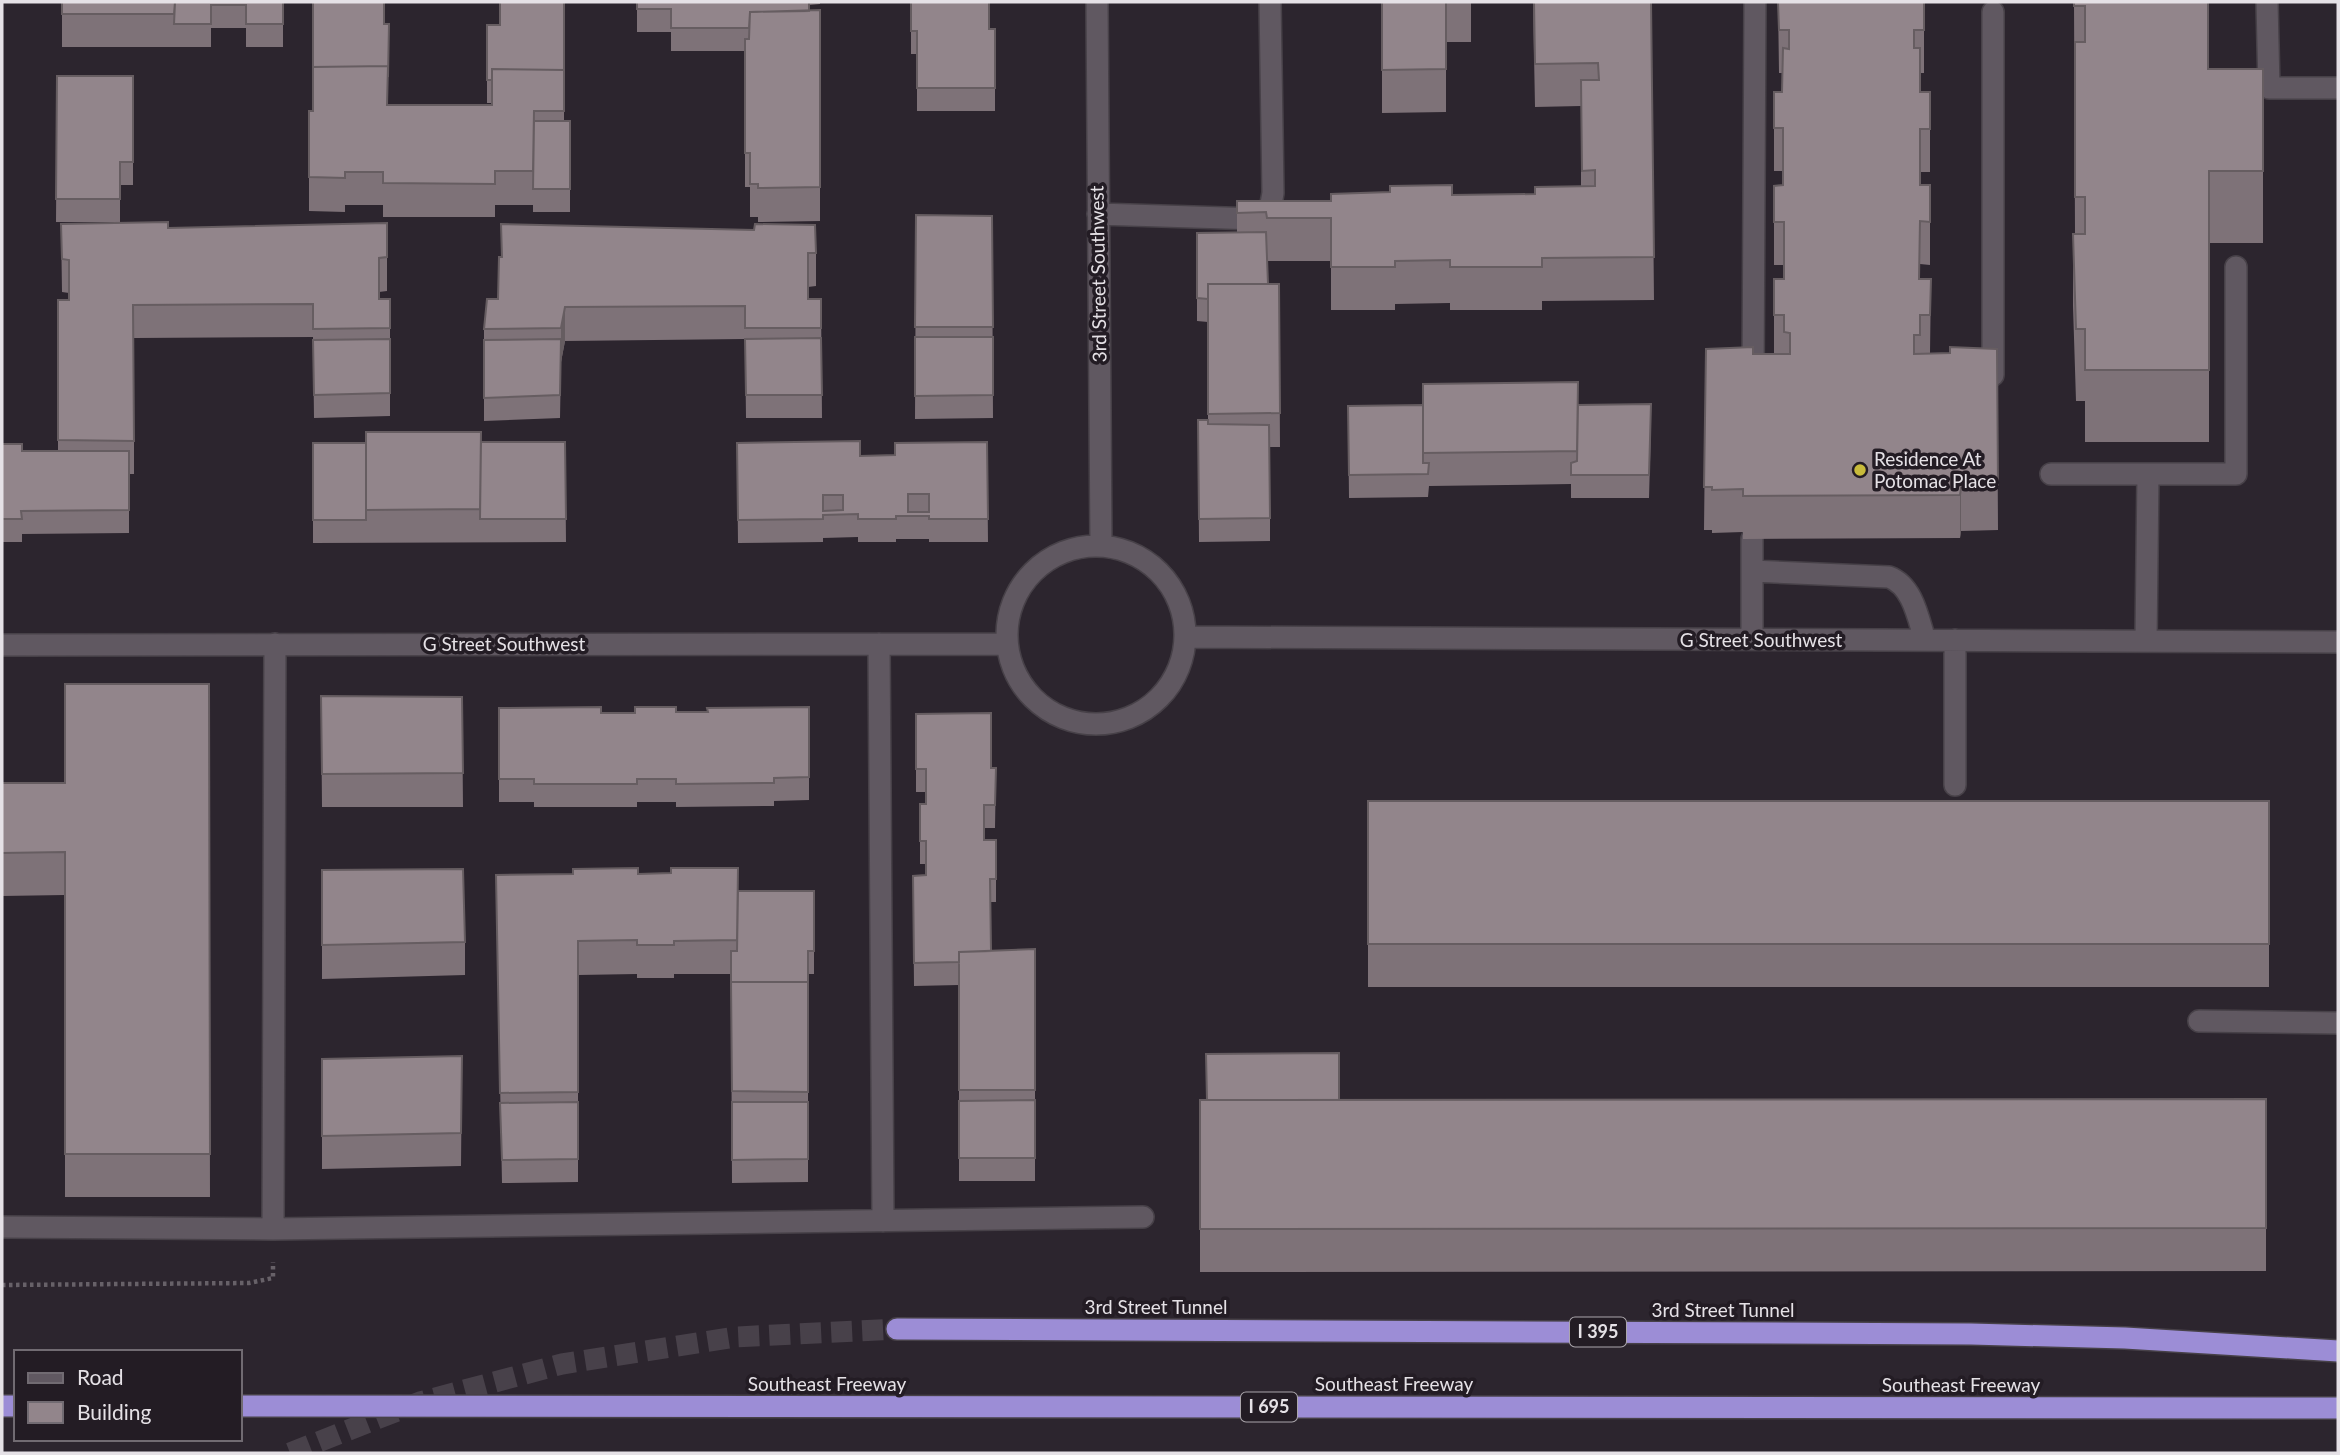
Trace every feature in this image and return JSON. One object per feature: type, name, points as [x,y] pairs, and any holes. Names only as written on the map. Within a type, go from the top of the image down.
[{"type":"highway","name":"3rd Street Tunnel","points":[[897,1329],[1997,1334],[2125,1338],[2338,1351]]},
{"type":"highway","name":"Southeast Freeway","points":[[242,1406],[2338,1408]]},
{"type":"street","name":"3rd Street Southwest","points":[[1097,2],[1101,546]]},
{"type":"street","points":[[1098,214],[1257,219],[1269,215],[1273,193],[1270,2]]},
{"type":"street","points":[[1753,390],[1755,2]]},
{"type":"street","points":[[2267,2],[2269,88],[2338,88]]},
{"type":"street","points":[[1993,12],[1993,384]]},
{"type":"street","points":[[2050,474],[2236,474],[2236,267]]},
{"type":"street","points":[[2146,640],[2148,474]]},
{"type":"street","points":[[1752,539],[1752,639]]},
{"type":"street","points":[[1101,546],[1126,551],[1150,564],[1169,583],[1181,606],[1185,637],[1182,660],[1170,685],[1151,706],[1126,720],[1098,724],[1071,720],[1045,708],[1025,688],[1012,664],[1007,644],[1011,608],[1025,582],[1045,562],[1072,550],[1101,546]]},
{"type":"street","points":[[1752,571],[1889,577],[1899,581],[1907,589],[1925,640]]},
{"type":"street","name":"G Street Southwest","points":[[1185,637],[2338,642]]},
{"type":"street","points":[[1955,640],[1955,785]]},
{"type":"street","points":[[273,1230],[275,644]]},
{"type":"street","points":[[879,644],[883,1221]]},
{"type":"street","name":"G Street Southwest","points":[[2,645],[1007,644]]},
{"type":"street","points":[[2199,1021],[2338,1023]]},
{"type":"street","points":[[2,1227],[273,1230],[1143,1217]]},
{"type":"path","points":[[2,1285],[248,1283],[273,1278],[273,1230]]},
{"type":"building","points":[[62,2],[175,2],[174,14],[62,14]]},
{"type":"building","points":[[175,2],[283,2],[283,24],[246,24],[246,5],[211,5],[211,24],[174,24]]},
{"type":"building","points":[[313,2],[384,2],[384,24],[389,24],[388,77],[388,66],[313,67]]},
{"type":"building","points":[[500,2],[564,2],[564,70],[492,69],[492,80],[487,80],[487,25],[500,25]]},
{"type":"building","points":[[637,2],[809,2],[809,11],[750,12],[749,28],[671,28],[671,9],[637,9]]},
{"type":"building","points":[[911,2],[989,2],[989,29],[995,29],[995,88],[917,88],[917,31],[911,31]]},
{"type":"building","points":[[1382,2],[1446,2],[1446,69],[1382,70]]},
{"type":"building","points":[[1534,2],[1651,2],[1654,257],[1542,258],[1542,267],[1450,267],[1450,260],[1395,261],[1395,267],[1331,267],[1331,218],[1267,218],[1266,212],[1237,213],[1237,201],[1331,201],[1331,194],[1390,192],[1390,186],[1452,185],[1452,195],[1535,194],[1535,187],[1595,186],[1595,170],[1582,171],[1581,80],[1599,80],[1598,63],[1535,64]]},
{"type":"building","points":[[1778,2],[1924,2],[1924,30],[1914,30],[1914,48],[1920,48],[1920,92],[1930,92],[1930,129],[1920,129],[1920,185],[1930,185],[1930,222],[1920,221],[1919,279],[1931,279],[1930,315],[1920,315],[1920,335],[1914,335],[1914,354],[1950,353],[1950,347],[1997,349],[1998,487],[1961,488],[1960,495],[1743,496],[1743,489],[1712,490],[1712,487],[1704,487],[1706,349],[1753,347],[1753,354],[1790,354],[1790,333],[1784,332],[1784,315],[1774,315],[1774,279],[1784,279],[1784,222],[1774,222],[1774,186],[1783,185],[1783,128],[1774,128],[1774,92],[1782,92],[1783,48],[1789,49],[1789,30],[1779,30]]},
{"type":"building","points":[[2074,2],[2208,2],[2208,69],[2263,69],[2263,171],[2209,171],[2209,370],[2085,370],[2085,329],[2076,329],[2073,234],[2085,234],[2085,197],[2075,197],[2075,42],[2085,42],[2085,6],[2074,6]]},
{"type":"building","points":[[820,10],[820,187],[758,188],[758,184],[750,184],[750,153],[745,153],[745,39],[749,39],[750,12]]},
{"type":"building","points":[[388,66],[387,105],[492,105],[492,69],[564,70],[564,111],[534,111],[533,171],[495,171],[495,184],[383,183],[383,172],[345,172],[345,178],[309,177],[309,111],[313,111],[313,67]]},
{"type":"building","points":[[57,76],[133,76],[133,162],[120,162],[120,199],[56,199]]},
{"type":"building","points":[[534,121],[570,121],[570,189],[533,189]]},
{"type":"building","points":[[916,215],[992,216],[993,327],[915,327]]},
{"type":"building","points":[[168,222],[168,228],[387,223],[387,257],[379,258],[379,299],[390,299],[390,328],[313,329],[313,304],[133,305],[134,441],[58,440],[58,300],[69,300],[69,260],[62,259],[61,224]]},
{"type":"building","points":[[501,224],[754,230],[755,224],[815,225],[816,253],[808,253],[808,299],[821,299],[821,328],[745,328],[745,306],[565,307],[561,328],[484,329],[487,299],[498,299],[499,257],[502,257]]},
{"type":"building","points":[[1266,232],[1268,284],[1208,284],[1208,299],[1197,298],[1197,233]]},
{"type":"building","points":[[1208,284],[1279,284],[1280,413],[1208,414]]},
{"type":"building","points":[[915,337],[993,337],[993,395],[915,396]]},
{"type":"building","points":[[821,338],[822,395],[746,395],[745,339]]},
{"type":"building","points":[[390,339],[390,393],[314,395],[313,340]]},
{"type":"building","points":[[561,339],[560,395],[484,398],[484,340]]},
{"type":"building","points":[[1578,382],[1577,451],[1423,453],[1423,384]]},
{"type":"building","points":[[1651,404],[1649,475],[1571,475],[1571,463],[1577,461],[1578,405]]},
{"type":"building","points":[[1423,405],[1423,463],[1429,463],[1428,474],[1349,475],[1348,406]]},
{"type":"building","points":[[1198,420],[1208,420],[1208,424],[1269,425],[1270,518],[1199,519]]},
{"type":"building","points":[[366,432],[481,432],[480,509],[366,510]]},
{"type":"building","points":[[860,441],[860,456],[895,455],[895,443],[987,442],[988,519],[896,516],[896,519],[858,519],[858,514],[823,515],[823,519],[738,520],[737,443]],"holes":[[[908,494],[929,494],[929,512],[908,512]],[[823,495],[843,495],[843,510],[823,511]]]},
{"type":"building","points":[[481,442],[565,442],[566,519],[480,519]]},
{"type":"building","points":[[313,443],[366,443],[366,520],[313,520]]},
{"type":"building","points":[[2,444],[22,444],[22,451],[129,451],[129,510],[21,511],[22,519],[2,519]]},
{"type":"building","points":[[65,684],[209,684],[210,1154],[65,1154],[65,852],[2,853],[2,783],[65,783]]},
{"type":"building","points":[[321,696],[462,697],[463,773],[322,774]]},
{"type":"building","points":[[601,707],[601,713],[635,713],[635,707],[676,707],[676,712],[708,712],[707,708],[809,707],[809,777],[774,778],[774,783],[676,784],[676,779],[637,779],[637,784],[534,784],[534,779],[499,779],[499,708]]},
{"type":"building","points":[[991,713],[991,768],[996,768],[995,805],[984,805],[984,840],[996,840],[996,879],[990,879],[991,951],[959,952],[959,962],[914,963],[913,876],[926,875],[926,841],[920,841],[920,804],[926,804],[926,769],[916,769],[916,714]]},
{"type":"building","points":[[1368,801],[2269,801],[2269,944],[1368,944]]},
{"type":"building","points":[[638,868],[638,874],[671,873],[671,868],[738,868],[737,940],[674,941],[674,945],[637,945],[637,940],[578,941],[578,1092],[500,1093],[496,875],[573,874],[573,869]]},
{"type":"building","points":[[463,869],[465,942],[322,945],[322,870]]},
{"type":"building","points":[[738,891],[814,891],[814,951],[808,951],[808,982],[731,982],[731,951],[737,951]]},
{"type":"building","points":[[1035,949],[1035,1090],[959,1090],[959,952]]},
{"type":"building","points":[[731,982],[808,982],[808,1092],[732,1091]]},
{"type":"building","points":[[1339,1053],[1339,1100],[1207,1100],[1206,1054]]},
{"type":"building","points":[[462,1056],[461,1133],[322,1136],[322,1059]]},
{"type":"building","points":[[2266,1099],[2266,1228],[1200,1229],[1200,1100]]},
{"type":"building","points":[[1035,1100],[1035,1158],[959,1158],[959,1101]]},
{"type":"building","points":[[578,1102],[578,1159],[502,1160],[500,1103]]},
{"type":"building","points":[[732,1102],[808,1102],[808,1159],[732,1160]]},
{"type":"tunnel","points":[[290,1453],[420,1402],[562,1364],[736,1337],[897,1329]]},
{"type":"place","name":"Residence At Potomac Place","points":[[1860,470]]}]
